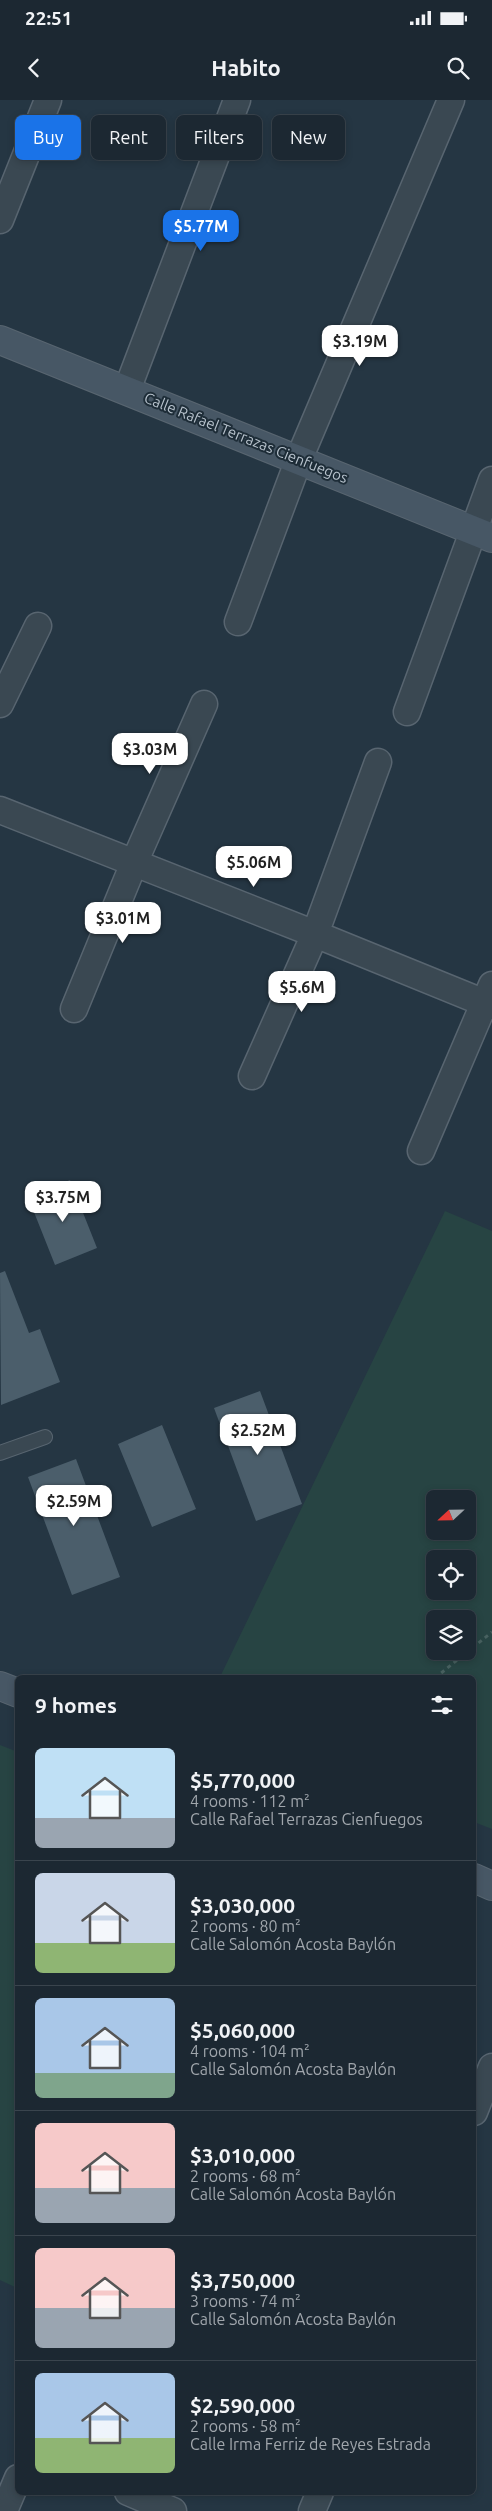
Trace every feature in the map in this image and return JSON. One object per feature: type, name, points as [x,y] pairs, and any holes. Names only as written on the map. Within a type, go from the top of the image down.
[{"type":"street","points":[[0,220],[48,100]]},
{"type":"street","points":[[127,390],[237,100]]},
{"type":"street","points":[[238,622],[298,459],[451,100]]},
{"type":"street","name":"Calle Rafael Terrazas Cienfuegos","points":[[0,340],[482,534]]},
{"type":"street","points":[[407,712],[482,534],[492,480]]},
{"type":"street","points":[[0,704],[38,626]]},
{"type":"street","points":[[74,1009],[134,864],[204,704]]},
{"type":"street","points":[[252,1076],[315,934],[378,762]]},
{"type":"street","points":[[0,810],[315,934],[489,998],[421,1151]]},
{"type":"street","points":[[0,1686],[15,1692]]},
{"type":"street","points":[[476,1879],[492,1886]]},
{"type":"street","points":[[476,2107],[492,2067]]},
{"type":"street","points":[[4,2511],[15,2485]]},
{"type":"street","points":[[135,2495],[173,2511]]},
{"type":"street","points":[[312,2511],[319,2495]]},
{"type":"lane","points":[[0,1453],[44,1437]]},
{"type":"path","points":[[439,1675],[492,1632]]},
{"type":"green space","points":[[445,1211],[492,1231],[492,1829],[476,1823],[476,1675],[221,1675]]},
{"type":"green space","points":[[0,1745],[15,1751],[15,2287],[0,2280]]},
{"type":"building","points":[[70,1180],[97,1248],[55,1265],[28,1197]]},
{"type":"building","points":[[5,1271],[29,1333],[40,1329],[60,1382],[1,1405],[0,1273]]},
{"type":"building","points":[[260,1391],[302,1504],[256,1521],[214,1408]]},
{"type":"building","points":[[162,1425],[196,1509],[152,1527],[118,1444]]},
{"type":"building","points":[[76,1459],[120,1577],[72,1595],[28,1477]]}]
